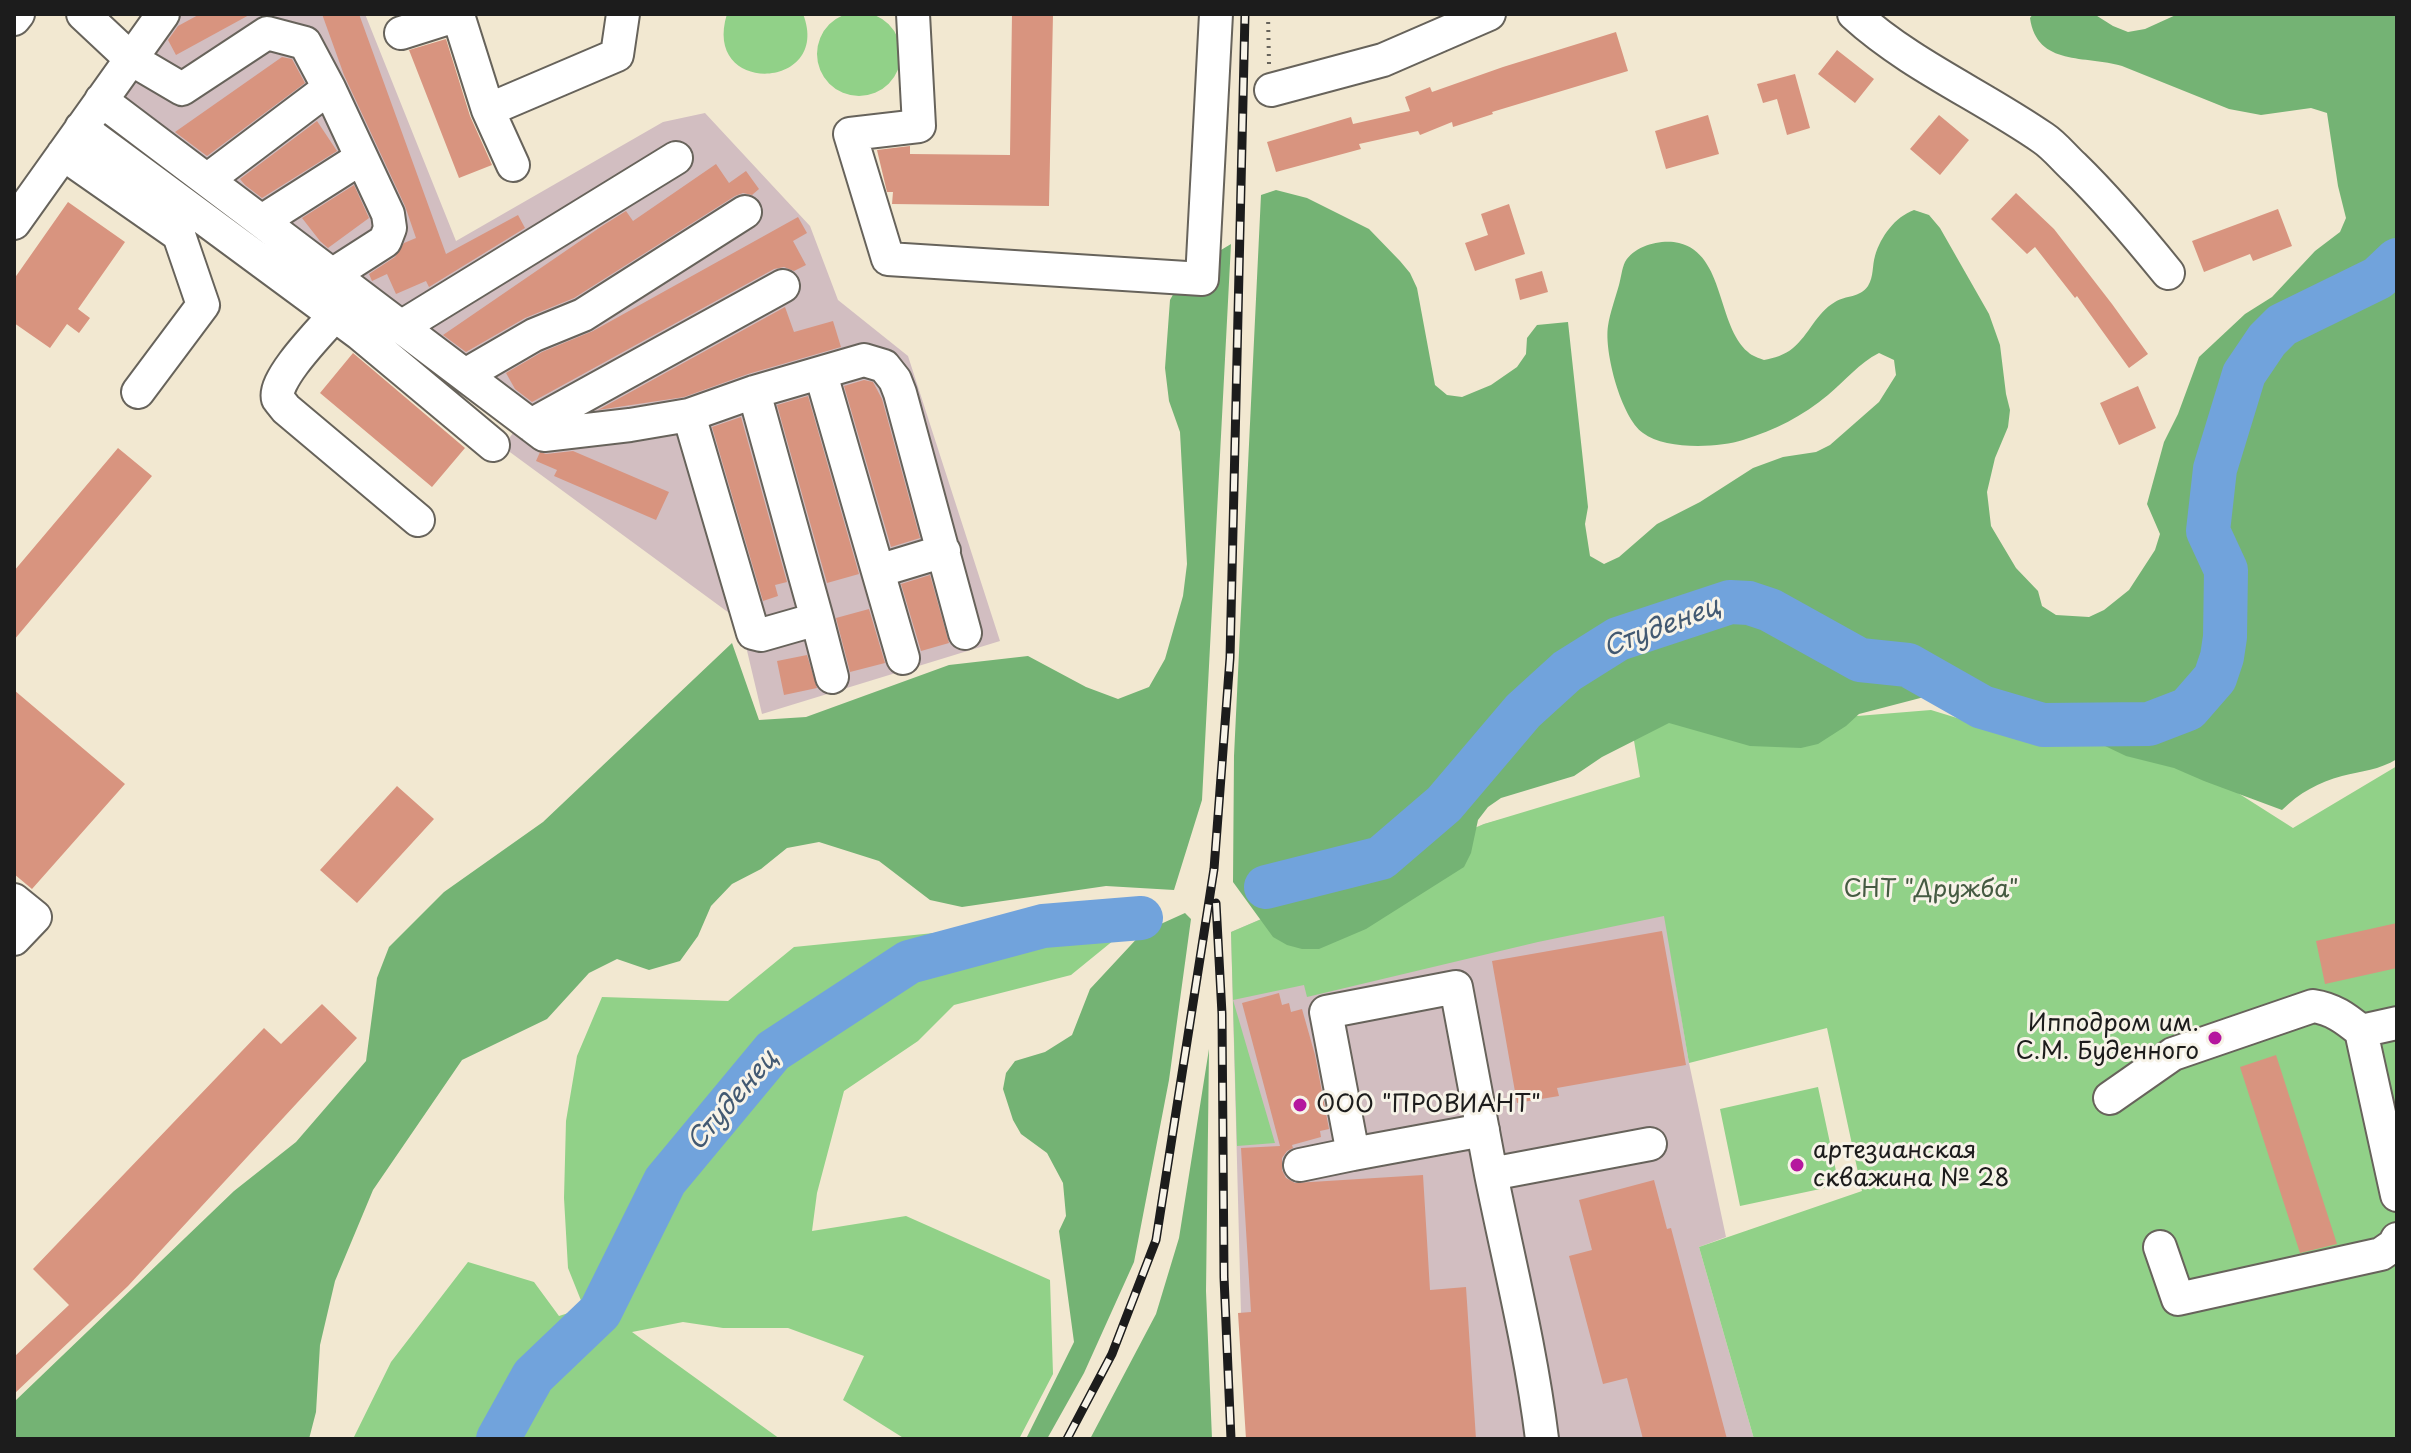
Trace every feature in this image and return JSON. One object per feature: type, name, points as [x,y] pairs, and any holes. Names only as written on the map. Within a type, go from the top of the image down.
[{"type":"street","points":[[14,19],[18,14]]},
{"type":"street","points":[[83,14],[131,59],[182,89],[267,33],[305,43],[388,214],[390,228],[385,241],[332,275]]},
{"type":"street","points":[[14,223],[163,14]]},
{"type":"street","points":[[488,110],[617,55],[623,14]]},
{"type":"street","points":[[913,14],[919,126],[850,134],[888,259],[1202,279],[1216,14]]},
{"type":"street","points":[[1271,90],[1383,60],[1489,14]]},
{"type":"street","points":[[1854,14],[1909,57],[1980,97],[2047,141],[2098,190],[2168,273]]},
{"type":"street","points":[[401,33],[458,15],[488,110],[513,165]]},
{"type":"street","points":[[207,180],[329,88]]},
{"type":"street","points":[[101,100],[544,435],[689,415],[754,392],[864,360],[884,366],[895,380],[965,633]]},
{"type":"street","points":[[72,141],[335,315],[493,445]]},
{"type":"street","points":[[72,141],[179,235],[203,305],[138,392]]},
{"type":"street","points":[[262,221],[361,158]]},
{"type":"street","points":[[401,327],[676,158]]},
{"type":"street","points":[[465,375],[534,335],[583,315],[745,212]]},
{"type":"street","points":[[531,425],[783,286]]},
{"type":"street","points":[[335,315],[284,375],[278,389],[278,399],[418,520]]},
{"type":"street","points":[[821,374],[903,658]]},
{"type":"street","points":[[754,392],[832,677]]},
{"type":"street","points":[[689,415],[753,633],[761,635],[817,619]]},
{"type":"street","points":[[878,571],[944,551]]},
{"type":"street","points":[[14,900],[35,917],[14,939]]},
{"type":"street","points":[[1353,1154],[1326,1012],[1456,987],[1491,1174],[1534,1374],[1542,1439]]},
{"type":"street","points":[[2110,1098],[2173,1054],[2313,1006],[2327,1008],[2361,1031],[2397,1195]]},
{"type":"street","points":[[2361,1031],[2397,1023]]},
{"type":"street","points":[[1300,1165],[1483,1130]]},
{"type":"street","points":[[1491,1174],[1650,1144]]},
{"type":"street","points":[[2160,1247],[2178,1299],[2392,1248]]},
{"type":"path","points":[[1268,14],[1271,90]]},
{"type":"shaded area","points":[[179,14],[365,14],[456,241],[663,122],[705,113],[810,226],[838,300],[908,356],[1000,641],[762,714],[740,621],[503,447],[515,430],[97,126]]},
{"type":"shaded area","points":[[1514,816],[1665,916],[1689,1063],[1726,1237],[1699,1247],[1754,1439],[1248,1439],[1241,1315],[1231,932],[1484,824]]},
{"type":"green space","points":[[859,12],[875,15],[889,24],[898,38],[901,54],[898,70],[889,84],[875,93],[859,96],[843,93],[829,84],[820,70],[817,54],[820,38],[829,24],[843,15]]},
{"type":"green space","points":[[727,14],[803,14],[807,39],[800,58],[785,69],[766,74],[748,71],[732,60],[724,41]]},
{"type":"green space","points":[[2033,14],[2094,14],[2128,32],[2145,29],[2178,14],[2397,14],[2397,759],[2317,785],[2282,810],[2174,768],[2126,756],[2082,735],[1928,696],[1859,714],[1818,744],[1801,748],[1750,746],[1669,723],[1602,757],[1574,776],[1501,798],[1488,807],[1478,820],[1471,853],[1464,867],[1366,929],[1319,949],[1302,949],[1273,937],[1233,882],[1234,756],[1261,195],[1276,190],[1307,198],[1369,229],[1400,261],[1417,288],[1435,385],[1447,395],[1462,397],[1491,385],[1517,367],[1526,354],[1527,338],[1537,325],[1568,322],[1588,507],[1585,524],[1590,556],[1604,564],[1619,557],[1657,524],[1700,502],[1753,468],[1783,457],[1816,452],[1830,445],[1879,402],[1896,375],[1894,360],[1879,353],[1809,409],[1755,436],[1706,446],[1678,445],[1653,439],[1635,425],[1621,399],[1607,337],[1623,267],[1629,256],[1642,247],[1665,242],[1679,243],[1694,250],[1713,275],[1738,340],[1750,353],[1764,360],[1793,348],[1835,302],[1865,290],[1878,249],[1895,222],[1914,210],[1929,215],[1940,228],[1989,314],[2000,345],[2010,410],[2008,427],[1995,458],[1987,492],[1991,526],[2016,568],[2038,591],[2042,606],[2056,615],[2089,617],[2104,610],[2129,590],[2155,550],[2160,534],[2147,504],[2164,442],[2199,357],[2245,314],[2272,297],[2315,251],[2340,232],[2346,218],[2327,113],[2311,108],[2261,115],[2229,109],[2122,66],[2053,52],[2042,45],[2034,34],[2030,18]]},
{"type":"green space","points":[[1231,244],[1202,800],[1174,890],[1106,886],[962,907],[930,900],[879,861],[819,842],[787,848],[761,869],[732,884],[711,906],[698,936],[680,961],[649,970],[617,959],[589,973],[547,1019],[462,1060],[373,1190],[335,1281],[320,1345],[316,1412],[309,1439],[14,1439],[14,1402],[234,1191],[296,1142],[366,1061],[377,978],[389,947],[444,892],[543,822],[732,643],[759,720],[806,717],[949,665],[1028,656],[1086,687],[1118,699],[1149,687],[1165,659],[1183,596],[1187,564],[1180,432],[1169,401],[1165,368],[1170,300],[1186,271]]},
{"type":"green space","name":"СНТ \"Дружба\"","points":[[1626,692],[1808,720],[1931,710],[2006,733],[2178,755],[2293,828],[2397,766],[2397,1439],[1754,1439],[1699,1247],[1862,1191],[1827,1028],[1689,1063],[1664,916],[1538,942],[1307,997],[1304,985],[1233,1000],[1275,1143],[1237,1146],[1231,932],[1484,824],[1640,777]]},
{"type":"green space","points":[[1063,904],[1141,918],[1071,975],[954,1005],[918,1041],[844,1091],[817,1193],[812,1231],[906,1216],[1050,1280],[1053,1374],[1019,1439],[905,1439],[843,1400],[864,1356],[788,1328],[723,1328],[683,1322],[632,1332],[780,1439],[353,1439],[391,1362],[468,1262],[534,1282],[559,1316],[584,1308],[568,1268],[564,1198],[566,1121],[577,1056],[602,997],[728,1001],[794,947],[944,932]]},
{"type":"green space","points":[[1185,913],[1191,919],[1169,1080],[1134,1262],[1084,1373],[1047,1439],[1026,1439],[1074,1342],[1059,1231],[1066,1216],[1063,1183],[1047,1153],[1021,1134],[1013,1120],[1003,1089],[1006,1073],[1015,1061],[1045,1052],[1072,1035],[1090,989],[1143,932]]},
{"type":"green space","points":[[1209,1049],[1206,1291],[1212,1439],[1090,1439],[1156,1314],[1179,1238]]},
{"type":"green space","points":[[1818,1087],[1839,1185],[1740,1206],[1720,1109]]},
{"type":"building","points":[[200,14],[251,14],[176,55],[168,40],[178,26]]},
{"type":"building","points":[[322,14],[359,14],[446,254],[518,215],[525,228],[429,287],[426,281],[396,294],[387,274],[372,281],[369,274],[395,257],[404,243],[416,238],[405,206],[344,75]]},
{"type":"building","points":[[1012,14],[1053,14],[1049,206],[892,204],[893,192],[887,192],[877,150],[910,146],[910,154],[1010,155]]},
{"type":"building","points":[[1616,32],[1628,71],[1492,112],[1453,127],[1452,122],[1420,135],[1418,131],[1359,144],[1361,149],[1276,172],[1267,142],[1351,117],[1353,124],[1410,111],[1405,97],[1430,87],[1432,92]]},
{"type":"building","points":[[446,39],[470,116],[492,165],[459,178],[409,50]]},
{"type":"building","points":[[1837,50],[1874,79],[1855,103],[1818,74]]},
{"type":"building","points":[[282,57],[292,59],[305,83],[207,156],[175,132]]},
{"type":"building","points":[[1795,74],[1810,128],[1787,135],[1777,99],[1763,103],[1757,84]]},
{"type":"building","points":[[1708,115],[1719,154],[1666,169],[1655,131]]},
{"type":"building","points":[[1939,115],[1969,140],[1940,175],[1910,149]]},
{"type":"building","points":[[317,121],[337,151],[262,198],[240,179]]},
{"type":"building","points":[[716,164],[729,183],[746,171],[759,189],[752,195],[743,193],[735,196],[574,298],[525,318],[466,352],[443,335],[602,226],[626,211],[633,221]]},
{"type":"building","points":[[354,185],[369,218],[328,248],[302,218]]},
{"type":"building","points":[[2016,193],[2054,229],[2148,354],[2129,368],[2077,296],[2075,298],[2035,247],[2027,254],[1991,219]]},
{"type":"building","points":[[68,202],[125,242],[78,309],[90,318],[79,333],[67,324],[50,348],[14,323],[14,279]]},
{"type":"building","points":[[1509,204],[1525,254],[1475,271],[1465,243],[1488,235],[1481,214]]},
{"type":"building","points":[[2278,209],[2292,246],[2253,261],[2250,254],[2204,272],[2192,241]]},
{"type":"building","points":[[798,217],[807,233],[793,241],[806,265],[794,271],[784,267],[774,269],[532,402],[515,389],[506,373],[542,352],[593,331]]},
{"type":"building","points":[[1542,271],[1548,292],[1520,300],[1515,279]]},
{"type":"building","points":[[785,307],[794,332],[833,321],[841,347],[748,374],[684,397],[598,410]]},
{"type":"building","points":[[353,353],[465,448],[432,487],[320,393]]},
{"type":"building","points":[[864,380],[873,382],[882,399],[920,538],[891,547],[844,386]]},
{"type":"building","points":[[2138,386],[2156,428],[2119,445],[2100,403]]},
{"type":"building","points":[[808,396],[859,574],[827,583],[777,405]]},
{"type":"building","points":[[741,417],[787,582],[775,585],[778,596],[763,601],[712,427]]},
{"type":"building","points":[[118,448],[152,476],[14,640],[14,571]]},
{"type":"building","points":[[573,451],[669,492],[656,520],[554,476],[557,470],[536,461],[540,452]]},
{"type":"building","points":[[930,575],[949,643],[921,651],[901,584]]},
{"type":"building","points":[[869,609],[885,663],[850,672],[836,618]]},
{"type":"building","points":[[807,655],[817,688],[784,695],[777,661]]},
{"type":"building","points":[[14,690],[125,784],[32,889],[14,874]]},
{"type":"building","points":[[397,786],[434,819],[357,903],[320,870]]},
{"type":"building","points":[[2397,923],[2397,968],[2325,984],[2316,941]]},
{"type":"building","points":[[1662,931],[1686,1065],[1557,1088],[1559,1096],[1517,1103],[1492,961]]},
{"type":"building","points":[[1279,993],[1282,1005],[1289,1003],[1291,1012],[1302,1009],[1315,1055],[1329,1129],[1320,1131],[1321,1137],[1292,1145],[1293,1148],[1282,1158],[1282,1170],[1286,1178],[1295,1183],[1423,1175],[1430,1290],[1466,1287],[1476,1439],[1246,1439],[1238,1313],[1251,1312],[1241,1148],[1280,1146],[1242,1003]]},
{"type":"building","points":[[322,1004],[357,1038],[128,1286],[14,1394],[14,1357],[69,1305],[33,1269],[264,1028],[281,1044]]},
{"type":"building","points":[[2276,1055],[2337,1244],[2300,1253],[2240,1067]]},
{"type":"building","points":[[1654,1180],[1667,1229],[1671,1228],[1727,1439],[1643,1439],[1627,1378],[1603,1384],[1569,1256],[1592,1250],[1579,1200]]},
{"type":"waterway","name":"Студенец","points":[[1266,887],[1381,858],[1444,804],[1523,711],[1567,671],[1618,639],[1730,602],[1749,603],[1770,610],[1860,660],[1908,665],[1982,707],[2043,725],[2149,724],[2188,709],[2215,678],[2222,657],[2226,570],[2208,531],[2215,469],[2244,374],[2267,340],[2282,325],[2378,278],[2397,260]]},
{"type":"waterway","name":"Студенец","points":[[498,1439],[533,1376],[600,1312],[665,1181],[773,1051],[909,962],[1043,926],[1141,918]]},
{"type":"railway","points":[[1067,1439],[1112,1354],[1156,1240],[1214,869],[1230,658],[1245,14]]},
{"type":"railway","points":[[1216,903],[1222,1014],[1224,1277],[1231,1439]]},
{"type":"place","name":"Ипподром им. С.М. Буденного","points":[[2215,1038]]},
{"type":"place","name":"ООО \"ПРОВИАНТ\"","points":[[1300,1105]]},
{"type":"place","name":"артезианская скважина № 28","points":[[1797,1165]]}]
